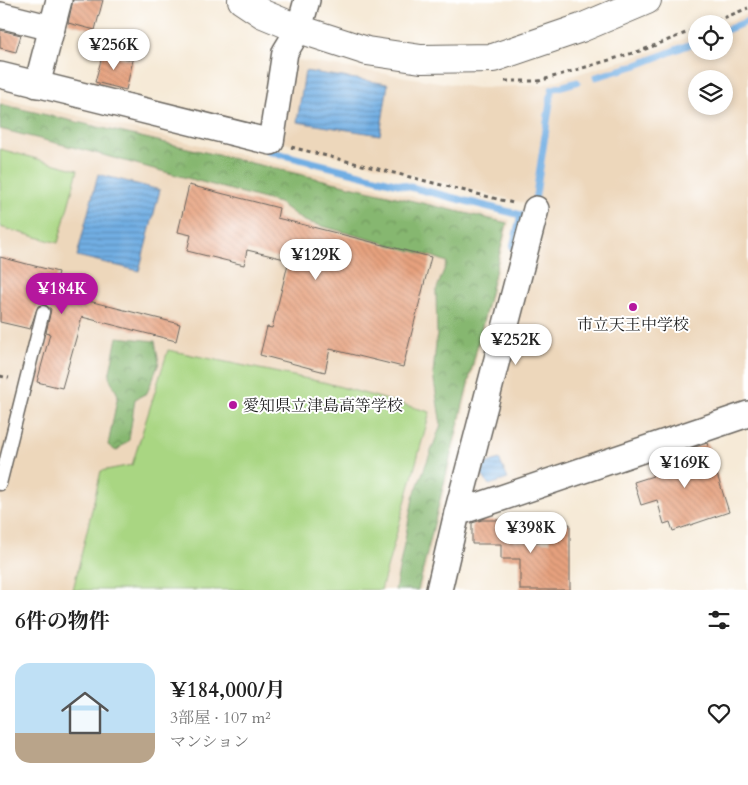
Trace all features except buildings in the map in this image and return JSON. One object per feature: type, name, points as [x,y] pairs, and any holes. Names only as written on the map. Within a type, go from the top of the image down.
[{"type":"street","points":[[37,85],[59,0]]},
{"type":"street","points":[[242,0],[263,14],[299,30],[367,51],[421,60],[493,58],[581,28],[647,0]]},
{"type":"street","points":[[0,75],[272,142],[285,52],[299,30],[307,0]]},
{"type":"street","points":[[0,15],[52,28]]},
{"type":"street","points":[[439,590],[457,513],[536,209]]},
{"type":"street","points":[[457,513],[748,414]]},
{"type":"lane","points":[[0,484],[43,312]]},
{"type":"path","points":[[731,15],[748,8]]},
{"type":"path","points":[[272,142],[536,209]]},
{"type":"shaded area","name":"市立天王中学校","points":[[748,13],[748,406],[469,501],[544,208],[282,142],[292,59],[477,88],[541,85],[645,54],[688,37],[688,60],[733,60],[733,19]]},
{"type":"shaded area","name":"愛知県立津島高等学校","points":[[0,97],[510,220],[421,590],[0,590]]},
{"type":"green space","points":[[0,104],[507,223],[418,590],[395,590],[413,498],[441,425],[433,374],[437,334],[436,291],[447,262],[304,221],[279,203],[0,129]]},
{"type":"green space","points":[[0,149],[78,170],[58,243],[0,227]]},
{"type":"green space","points":[[117,337],[155,341],[159,363],[147,393],[135,399],[129,440],[116,451],[108,445],[118,395],[109,377]]},
{"type":"green space","points":[[168,350],[327,383],[430,412],[381,590],[73,590],[101,471],[132,465]]},
{"type":"water","points":[[305,71],[388,84],[380,135],[297,122]]},
{"type":"water","points":[[98,174],[160,190],[139,271],[77,256]]},
{"type":"water","points":[[499,459],[508,479],[489,485],[482,475],[485,464]]},
{"type":"waterway","points":[[733,27],[748,21]]},
{"type":"waterway","points":[[596,77],[637,65],[688,45]]},
{"type":"waterway","points":[[535,201],[552,89],[577,82]]},
{"type":"waterway","points":[[268,151],[521,215],[513,247]]},
{"type":"place","name":"市立天王中学校","points":[[633,307]]},
{"type":"place","name":"愛知県立津島高等学校","points":[[233,405]]}]
